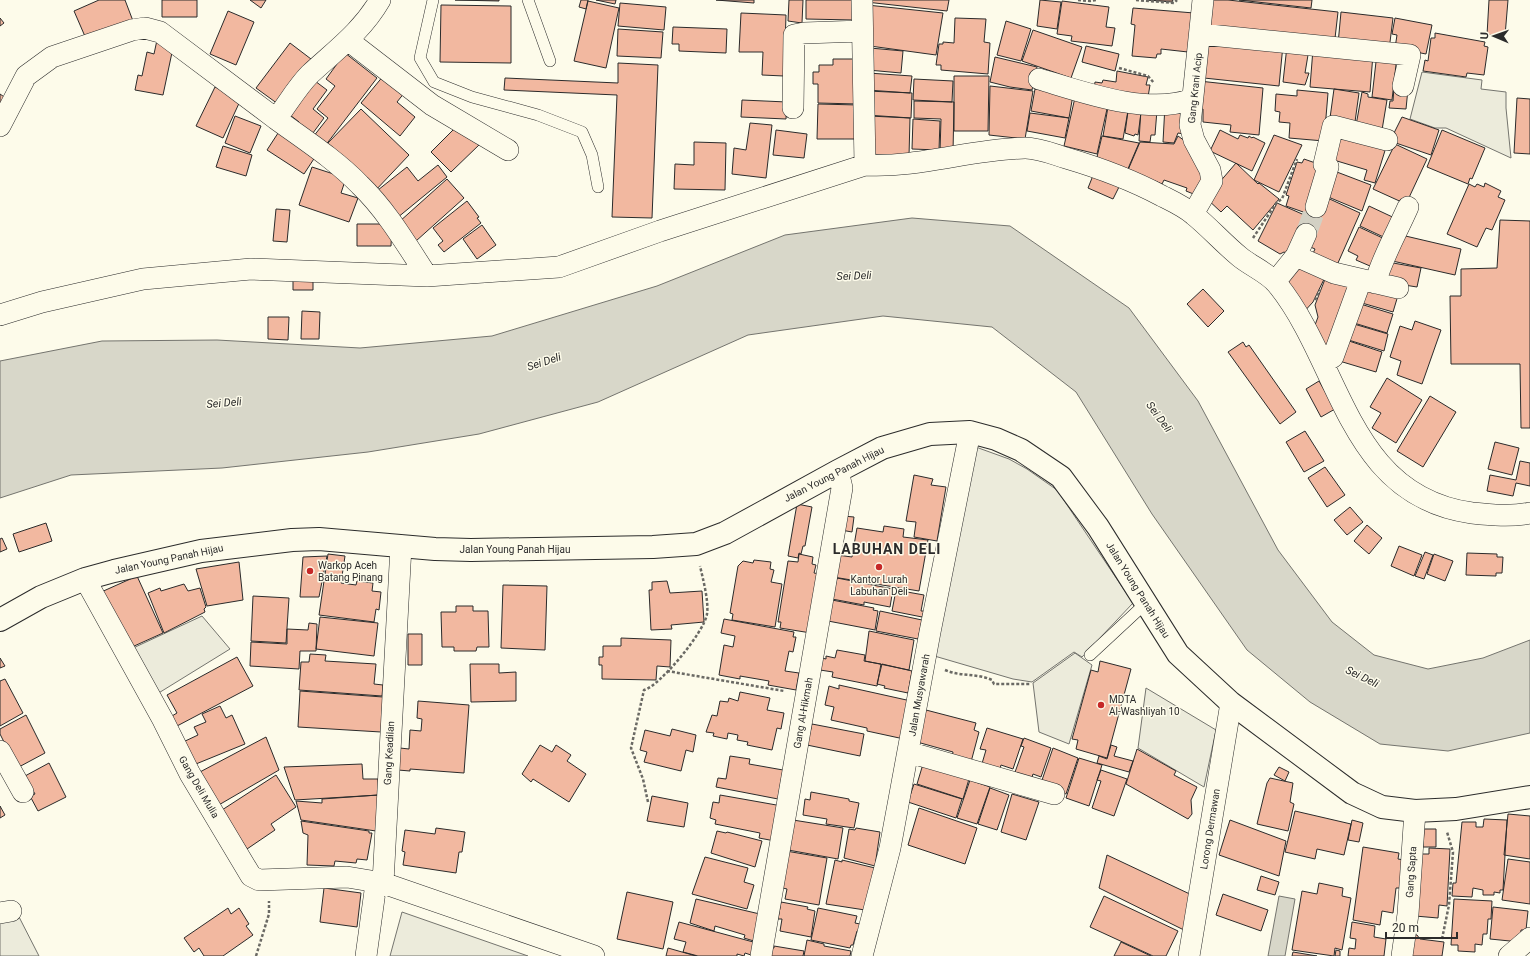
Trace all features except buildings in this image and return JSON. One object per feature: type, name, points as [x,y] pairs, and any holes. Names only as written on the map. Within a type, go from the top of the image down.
[{"type":"street","points":[[276,119],[309,76],[349,41],[370,18],[380,0]]},
{"type":"street","points":[[862,0],[865,164]]},
{"type":"street","name":"Gang Krani Acip","points":[[1193,214],[1212,181],[1210,170],[1194,140],[1190,125],[1203,0]]},
{"type":"street","points":[[0,126],[26,76],[52,57],[132,30],[145,28],[160,32],[322,152],[360,184],[388,216],[427,276]]},
{"type":"street","points":[[793,108],[794,35],[804,33],[862,32]]},
{"type":"street","points":[[1200,34],[1410,55],[1403,86]]},
{"type":"street","points":[[349,41],[432,105],[508,150]]},
{"type":"street","points":[[1039,79],[1086,93],[1145,105],[1179,104],[1192,99]]},
{"type":"street","points":[[1316,207],[1328,167],[1324,164],[1333,126],[1388,140]]},
{"type":"street","points":[[0,315],[42,302],[144,279],[243,269],[427,276],[559,267],[660,231],[865,164],[888,166],[1028,148],[1111,172],[1163,196],[1193,214],[1240,257],[1275,282],[1301,322],[1323,363],[1357,434],[1383,469],[1419,496],[1449,510],[1497,515],[1519,516],[1530,514]]},
{"type":"street","points":[[1323,363],[1333,357],[1368,281],[1382,261],[1393,241],[1408,207]]},
{"type":"street","points":[[1275,282],[1296,256],[1306,234]]},
{"type":"street","points":[[1296,256],[1329,271],[1398,288]]},
{"type":"street","name":"Jalan Young Panah Hijau","points":[[0,620],[41,597],[85,579],[114,570],[201,551],[292,540],[319,539],[435,549],[511,550],[653,547],[696,544],[725,533],[882,448],[930,434],[970,432],[996,439],[1021,450],[1061,477],[1098,527],[1178,654],[1231,703],[1352,793],[1382,807],[1415,811],[1444,810],[1530,797]]},
{"type":"street","name":"Jalan Musyawarah","points":[[862,956],[890,848],[923,670],[970,432]]},
{"type":"street","name":"Gang Al-Hikmah","points":[[762,956],[842,488],[838,471]]},
{"type":"street","name":"Gang Keadilan","points":[[366,956],[375,891],[383,883],[401,546]]},
{"type":"street","name":"Gang Deli Mulia","points":[[85,579],[156,707],[190,774],[252,876],[259,880],[269,881],[347,877],[383,883],[594,956]]},
{"type":"street","name":"Lorong Dermawan","points":[[1190,956],[1231,703]]},
{"type":"street","points":[[0,751],[23,792]]},
{"type":"street","points":[[908,752],[1054,794]]},
{"type":"street","name":"Gang Sapta","points":[[1402,956],[1408,914],[1415,811]]},
{"type":"street","points":[[1509,956],[1530,938]]},
{"type":"lane","points":[[433,0],[420,58],[434,82],[472,98],[538,115],[582,132],[592,155],[598,187]]},
{"type":"lane","points":[[528,0],[550,61]]},
{"type":"lane","points":[[1090,655],[1146,603]]},
{"type":"path","points":[[1078,0],[1096,0]]},
{"type":"path","points":[[1136,0],[1174,3],[1177,0]]},
{"type":"path","points":[[1240,257],[1277,202],[1282,199],[1297,159]]},
{"type":"path","points":[[1301,322],[1313,306],[1329,271]]},
{"type":"path","points":[[648,802],[631,748],[644,690],[650,688],[667,671],[705,623],[707,613],[696,544]]},
{"type":"path","points":[[923,670],[943,670],[960,675],[986,677],[992,680],[994,684],[1030,684]]},
{"type":"path","points":[[667,671],[806,696]]},
{"type":"path","points":[[1442,939],[1449,905],[1453,852],[1445,823],[1444,810]]},
{"type":"path","points":[[256,956],[269,914],[269,881]]},
{"type":"shaded area","points":[[1422,72],[1482,80],[1481,89],[1506,92],[1506,108],[1511,158],[1446,128],[1435,128],[1410,119]]},
{"type":"shaded area","points":[[973,446],[1009,459],[1027,469],[1057,490],[1133,603],[1082,657],[1074,652],[1032,682],[1013,679],[931,655]]},
{"type":"shaded area","points":[[202,616],[230,649],[157,694],[131,649]]},
{"type":"shaded area","points":[[1075,653],[1092,665],[1069,744],[1039,732],[1033,683]]},
{"type":"shaded area","points":[[1146,688],[1216,730],[1204,787],[1138,748]]},
{"type":"shaded area","points":[[402,912],[528,956],[390,956]]},
{"type":"shaded area","points":[[17,913],[39,956],[0,956],[0,921]]},
{"type":"water","name":"Sei Deli","points":[[912,218],[1010,226],[1129,308],[1198,401],[1278,550],[1332,622],[1374,655],[1428,669],[1483,658],[1530,640],[1530,733],[1448,751],[1380,744],[1310,702],[1247,650],[1152,514],[1076,392],[992,327],[883,316],[748,335],[598,402],[479,434],[368,452],[222,468],[71,475],[0,498],[0,361],[102,341],[217,340],[360,348],[492,336],[657,286],[785,235]]},
{"type":"water","points":[[1279,896],[1295,899],[1285,956],[1268,956]]},
{"type":"tunnel","points":[[1306,234],[1316,207]]},
{"type":"place","name":"Kantor Lurah Labuhan Deli","points":[[879,567]]},
{"type":"place","name":"Warkop Aceh Batang Pinang","points":[[310,571]]},
{"type":"place","name":"MDTA Al-Washliyah 10","points":[[1101,705]]},
{"type":"district","name":"LABUHAN DELI","points":[[887,549]]}]
